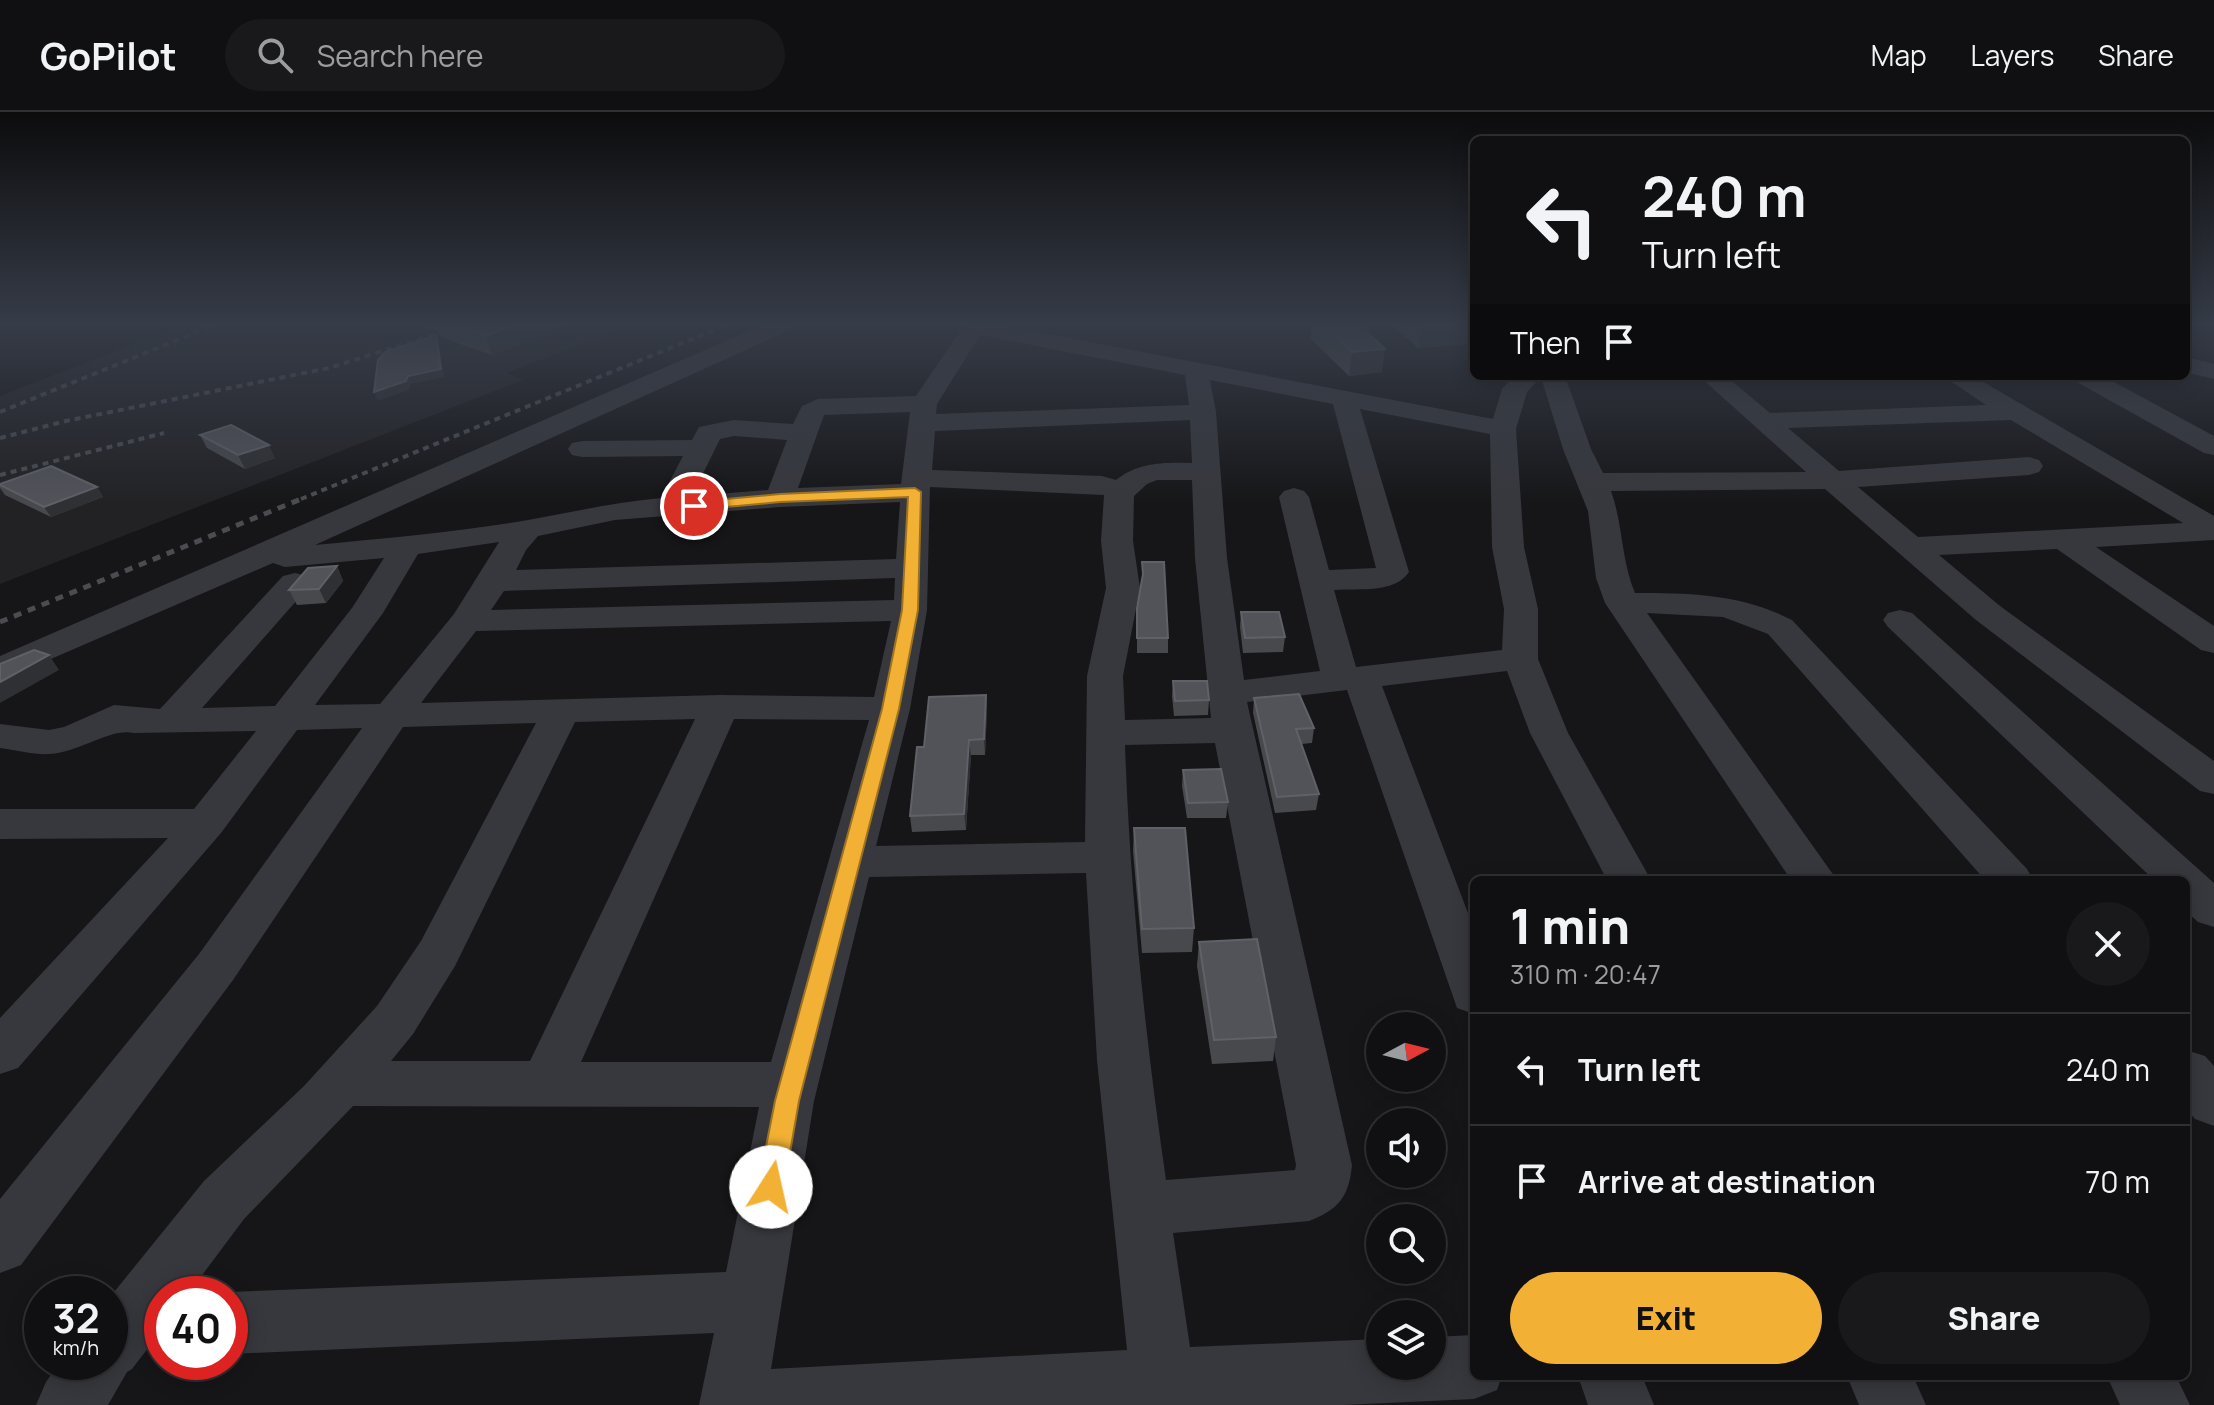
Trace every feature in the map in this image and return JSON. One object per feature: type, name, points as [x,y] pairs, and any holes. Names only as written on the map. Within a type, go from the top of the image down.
[{"type":"street","points":[[0,670],[112,618],[257,559],[649,384]]},
{"type":"street","points":[[941,384],[924,413],[915,485],[911,589],[891,709],[791,1085],[732,1404],[1162,1380],[1369,1388],[1470,1368]]},
{"type":"street","points":[[1139,1209],[1309,1195],[1322,1184],[1324,1165],[1230,711],[1211,558],[1203,412],[1198,384]]},
{"type":"street","points":[[1274,384],[1503,429]]},
{"type":"street","points":[[1520,384],[1515,389],[1503,429],[1508,547],[1521,609],[1520,659],[1549,733],[1627,876]]},
{"type":"street","points":[[1556,384],[1577,449],[1603,511],[1612,578],[1622,603],[1812,876]]},
{"type":"street","points":[[1721,384],[1988,613],[2214,781]]},
{"type":"street","points":[[1969,384],[2214,530]]},
{"type":"street","points":[[2099,384],[2214,447]]},
{"type":"street","points":[[1315,581],[1379,579],[1389,577],[1393,572],[1344,398]]},
{"type":"street","points":[[780,498],[811,412],[818,407],[924,413],[1203,412]]},
{"type":"street","points":[[1764,421],[2016,412]]},
{"type":"street","points":[[672,507],[709,433],[723,428],[803,433]]},
{"type":"street","points":[[582,449],[701,448]]},
{"type":"street","points":[[1593,482],[1832,480],[2029,466]]},
{"type":"street","points":[[1162,1380],[1123,1060],[1107,857],[1105,676],[1123,588],[1117,541],[1119,495],[1129,481],[1146,473],[1206,472]]},
{"type":"street","points":[[257,559],[407,546],[528,529],[615,511],[915,485],[1102,485],[1114,488],[1119,495]]},
{"type":"street","points":[[1294,497],[1315,581],[1470,984]]},
{"type":"street","points":[[0,1245],[216,967],[392,714],[466,621],[494,581],[512,547],[528,529]]},
{"type":"street","points":[[1908,547],[2214,530]]},
{"type":"street","points":[[2064,539],[2214,642]]},
{"type":"street","points":[[0,1053],[206,823],[366,613],[407,546]]},
{"type":"street","points":[[494,581],[911,589]]},
{"type":"street","points":[[170,721],[295,583]]},
{"type":"street","points":[[466,621],[911,589]]},
{"type":"street","points":[[1622,603],[1725,605],[1762,615],[1780,627],[2007,876]]},
{"type":"street","points":[[1900,620],[2178,876]]},
{"type":"street","points":[[1105,733],[1230,711],[1351,679],[1520,659]]},
{"type":"street","points":[[0,736],[49,742],[75,737],[114,717],[134,721],[170,721],[720,707],[891,709]]},
{"type":"street","points":[[545,1084],[720,707]]},
{"type":"street","points":[[128,1335],[224,1200],[340,1083],[395,1020],[438,953],[562,710]]},
{"type":"street","points":[[0,824],[206,823]]},
{"type":"street","points":[[849,862],[1107,857]]},
{"type":"street","points":[[2190,888],[2214,910]]},
{"type":"street","points":[[2190,1076],[2214,1103]]},
{"type":"street","points":[[340,1083],[791,1085]]},
{"type":"street","points":[[248,1322],[750,1301]]},
{"type":"street","points":[[69,1405],[90,1380]]},
{"type":"street","points":[[1612,1380],[1621,1405]]},
{"type":"street","points":[[1881,1380],[1893,1405]]},
{"type":"street","points":[[2141,1380],[2157,1405]]},
{"type":"shaded area","points":[[30,384],[512,384],[0,584],[0,396]]},
{"type":"building","points":[[375,384],[396,384],[374,392]]},
{"type":"building","points":[[231,425],[269,445],[238,455],[200,435]]},
{"type":"building","points":[[51,466],[97,487],[44,507],[0,485],[0,484]]},
{"type":"building","points":[[1142,562],[1164,562],[1168,638],[1137,638]]},
{"type":"building","points":[[337,566],[319,589],[289,590],[308,568]]},
{"type":"building","points":[[1241,612],[1279,612],[1285,637],[1245,638]]},
{"type":"building","points":[[34,650],[49,655],[0,682],[0,664]]},
{"type":"building","points":[[1173,681],[1207,681],[1209,700],[1175,701]]},
{"type":"building","points":[[1299,694],[1314,728],[1296,729],[1319,794],[1277,797],[1254,698]]},
{"type":"building","points":[[986,695],[984,739],[969,740],[964,814],[910,816],[917,747],[924,747],[929,697]]},
{"type":"building","points":[[1221,769],[1228,802],[1188,803],[1183,770]]},
{"type":"building","points":[[1134,828],[1185,828],[1194,928],[1142,929]]},
{"type":"building","points":[[1257,939],[1276,1037],[1214,1040],[1199,942]]},
{"type":"railway","points":[[0,412],[68,384]]},
{"type":"railway","points":[[0,438],[66,421],[248,384]]},
{"type":"railway","points":[[301,499],[581,384]]},
{"type":"railway","points":[[0,475],[164,433]]},
{"type":"railway","points":[[0,622],[306,497]]},
{"type":"route","points":[[694,506],[780,498],[915,492],[910,610],[891,709],[787,1101],[771,1187]]}]
